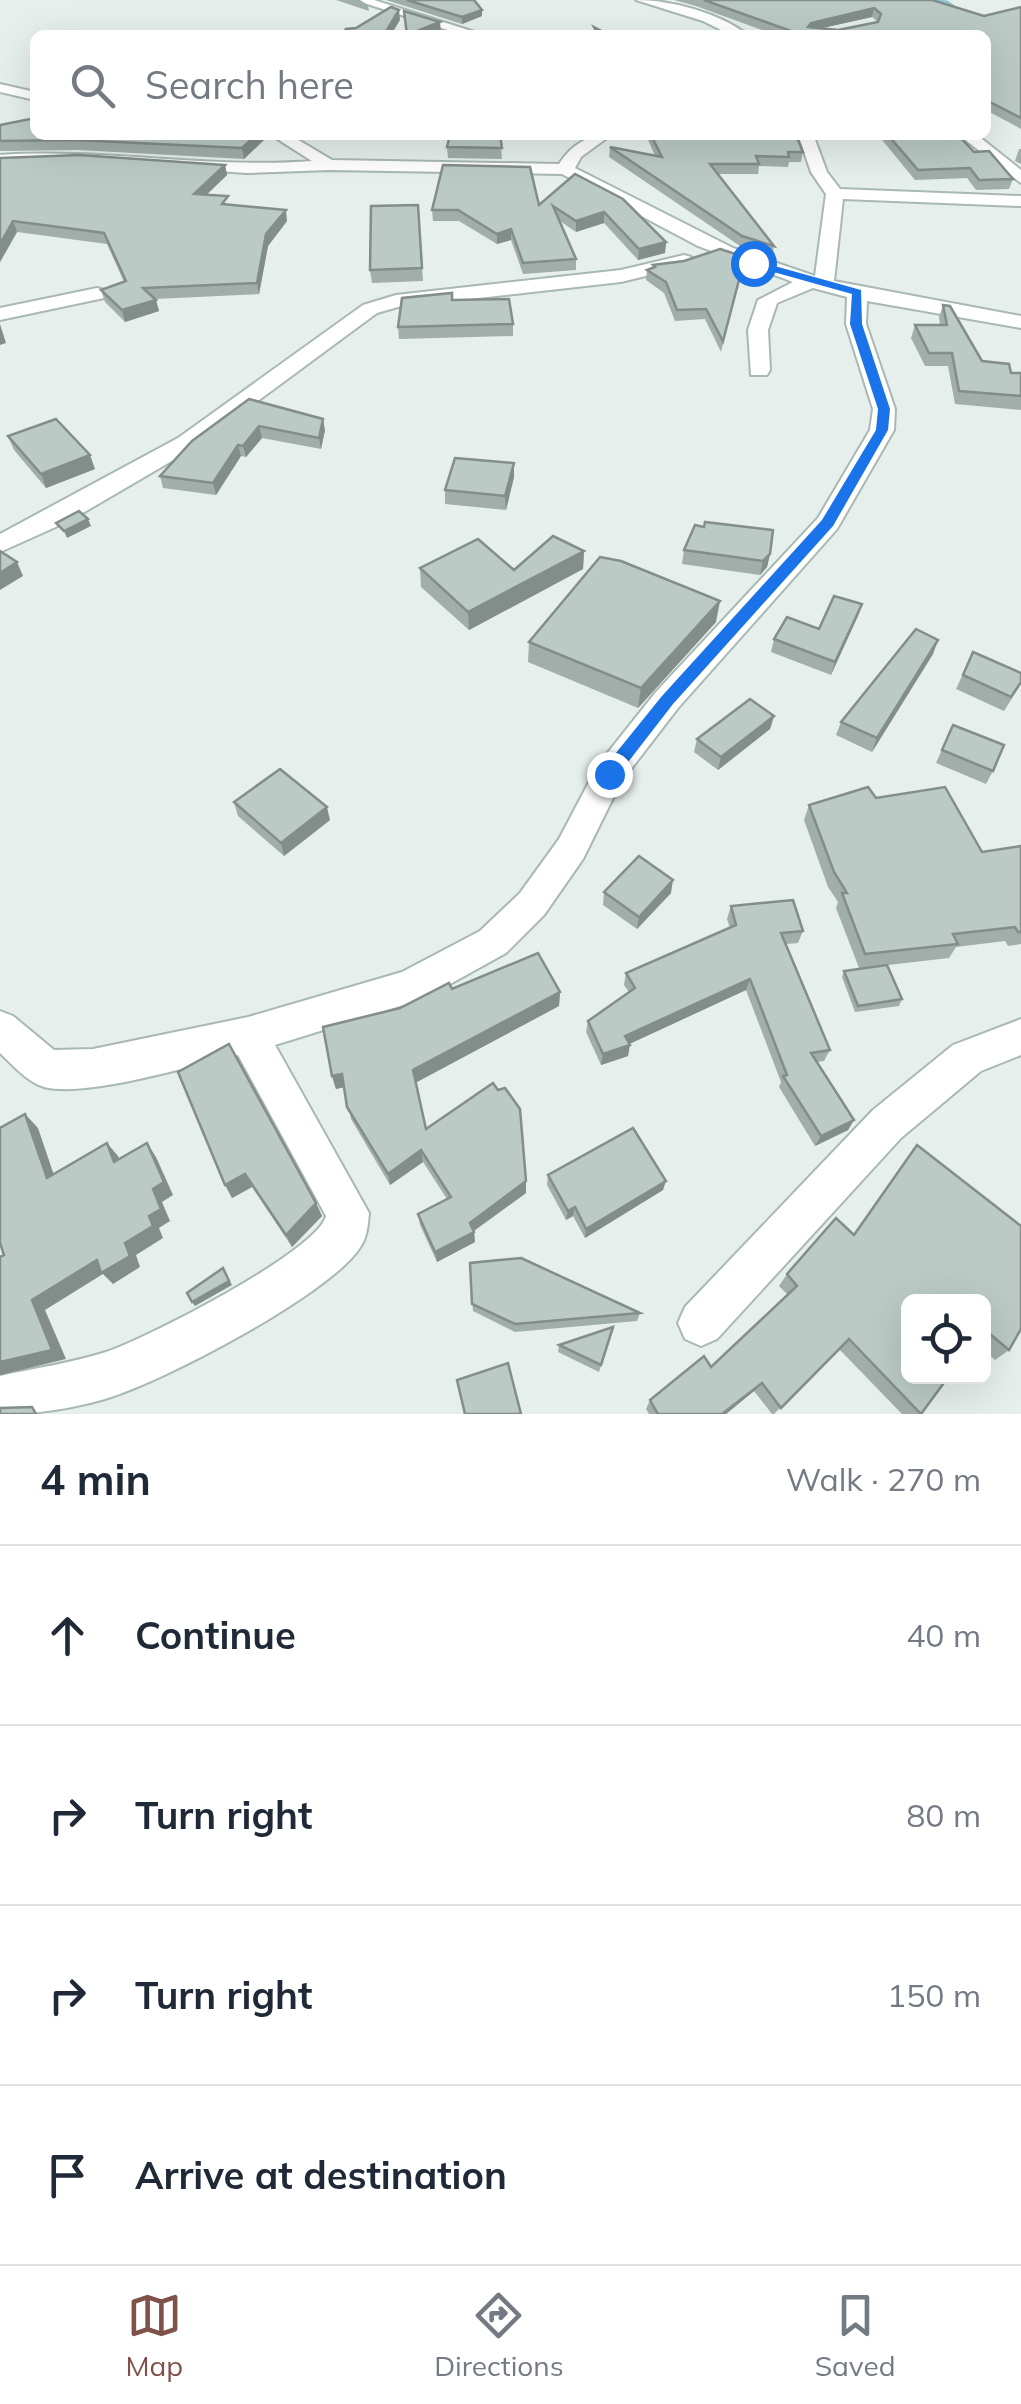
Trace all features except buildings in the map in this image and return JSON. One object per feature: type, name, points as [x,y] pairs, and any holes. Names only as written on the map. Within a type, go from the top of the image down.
[{"type":"street","points":[[642,0],[707,18],[731,30]]},
{"type":"street","points":[[366,22],[376,3],[461,30]]},
{"type":"street","points":[[0,88],[30,95]]},
{"type":"street","points":[[287,140],[329,165]]},
{"type":"street","points":[[566,168],[577,152],[595,140]]},
{"type":"street","points":[[808,140],[819,172],[834,194],[818,283]]},
{"type":"street","points":[[973,140],[1021,178]]},
{"type":"street","points":[[91,156],[124,141]]},
{"type":"street","points":[[0,160],[45,155],[91,156],[254,170],[329,165],[566,168],[575,177],[720,250],[818,283],[1021,322]]},
{"type":"street","points":[[834,194],[1021,201]]},
{"type":"street","points":[[0,544],[60,515],[186,443],[370,309],[396,301],[621,276],[666,268],[720,250]]},
{"type":"street","points":[[759,370],[758,330],[768,300],[818,283]]},
{"type":"street","points":[[0,1029],[48,1068],[93,1068],[248,1035],[410,987],[493,942],[532,904],[571,849],[609,774],[668,700],[828,523],[882,430],[884,409],[856,324],[857,292]]},
{"type":"street","points":[[0,314],[97,294]]},
{"type":"street","points":[[0,1400],[108,1375],[197,1336],[322,1258],[345,1233],[348,1213],[248,1035]]},
{"type":"street","points":[[701,1323],[887,1124],[967,1058],[1021,1038]]},
{"type":"waterway","points":[[922,0],[947,3],[959,12]]},
{"type":"route","points":[[609,774],[755,600],[828,523],[882,430],[884,409],[856,324],[857,292],[753,263]]}]
